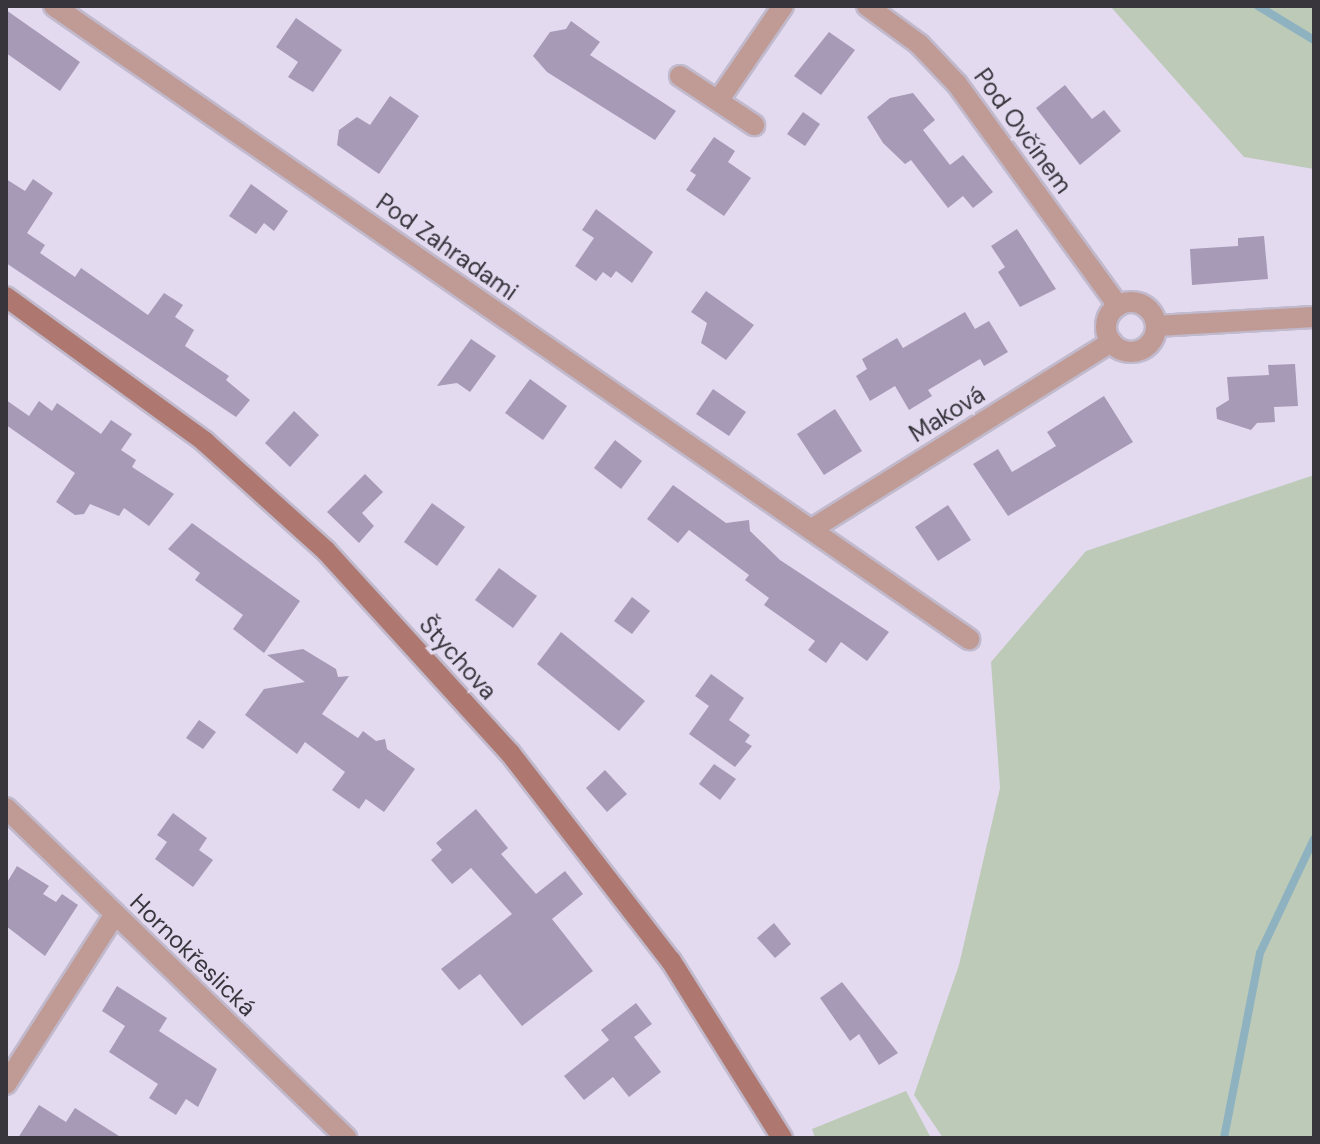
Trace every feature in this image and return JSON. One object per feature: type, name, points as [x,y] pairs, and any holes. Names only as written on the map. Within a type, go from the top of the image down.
[{"type":"street","name":"Pod Zahradami","points":[[54,6],[969,639]]},
{"type":"street","points":[[718,101],[783,6]]},
{"type":"street","name":"Pod Ovčínem","points":[[867,6],[919,44],[957,84],[1118,306]]},
{"type":"street","points":[[680,76],[754,125]]},
{"type":"street","name":"Štychova","points":[[6,297],[204,441],[326,551],[510,753],[671,961],[782,1138]]},
{"type":"street","points":[[1139,304],[1151,312],[1156,326],[1143,350],[1122,351],[1111,342],[1106,323],[1118,306],[1139,304]]},
{"type":"street","points":[[1156,326],[1314,317]]},
{"type":"street","name":"Maková","points":[[812,529],[1111,342]]},
{"type":"street","name":"Hornokřeslická","points":[[6,808],[346,1138]]},
{"type":"street","points":[[6,1084],[114,916]]},
{"type":"green space","points":[[1110,6],[1314,6],[1314,169],[1244,157]]},
{"type":"green space","points":[[1314,475],[1314,1138],[943,1138],[914,1095],[959,965],[1000,788],[991,662],[1086,551]]},
{"type":"green space","points":[[906,1091],[931,1138],[815,1138],[812,1129]]},
{"type":"building","points":[[6,10],[80,62],[60,91],[6,53]]},
{"type":"building","points":[[296,18],[342,50],[313,92],[288,77],[298,62],[276,47]]},
{"type":"building","points":[[571,21],[600,42],[590,55],[676,111],[655,140],[547,72],[533,56],[550,32],[566,29]]},
{"type":"building","points":[[829,32],[855,50],[821,95],[794,76]]},
{"type":"building","points":[[1065,85],[1092,119],[1104,110],[1121,131],[1080,165],[1036,108]]},
{"type":"building","points":[[913,93],[935,120],[923,130],[950,165],[963,155],[993,192],[973,208],[963,196],[948,208],[911,160],[905,164],[883,143],[867,117],[890,98]]},
{"type":"building","points":[[390,96],[419,116],[379,174],[337,145],[339,130],[357,117],[370,125]]},
{"type":"building","points":[[803,112],[820,124],[805,146],[787,134]]},
{"type":"building","points":[[714,137],[735,151],[728,162],[751,178],[724,216],[686,190],[696,175],[690,171]]},
{"type":"building","points":[[6,179],[25,191],[33,179],[53,193],[27,233],[45,245],[40,253],[75,277],[81,268],[148,315],[164,293],[183,305],[175,317],[194,330],[185,346],[229,376],[226,380],[250,400],[236,417],[6,263]]},
{"type":"building","points":[[251,184],[288,211],[274,231],[264,223],[256,234],[229,216]]},
{"type":"building","points":[[596,209],[653,252],[632,283],[616,271],[611,278],[603,272],[596,281],[575,266],[594,238],[582,230]]},
{"type":"building","points":[[1017,229],[1056,289],[1020,307],[998,272],[1005,267],[991,246]]},
{"type":"building","points":[[1264,236],[1268,279],[1192,285],[1190,249],[1238,246],[1238,238]]},
{"type":"building","points":[[706,291],[754,325],[726,360],[701,343],[707,323],[691,312]]},
{"type":"building","points":[[965,312],[975,329],[989,321],[1008,352],[984,366],[980,359],[928,390],[932,396],[909,410],[895,386],[870,401],[856,376],[867,369],[862,359],[897,338],[903,348]]},
{"type":"building","points":[[471,339],[496,356],[470,392],[457,383],[437,386]]},
{"type":"building","points":[[1295,364],[1298,406],[1274,407],[1275,422],[1257,423],[1251,430],[1217,419],[1216,408],[1229,400],[1227,377],[1269,375],[1268,365]]},
{"type":"building","points":[[530,379],[567,406],[543,440],[505,413]]},
{"type":"building","points":[[713,389],[746,412],[729,436],[696,414]]},
{"type":"building","points":[[1104,396],[1133,442],[1008,516],[973,464],[998,449],[1012,472],[1056,446],[1047,432]]},
{"type":"building","points":[[6,400],[29,416],[39,401],[52,411],[57,403],[101,434],[111,420],[132,434],[121,450],[136,460],[132,467],[174,494],[149,526],[124,508],[119,516],[90,504],[84,514],[75,515],[56,502],[75,473],[6,425]]},
{"type":"building","points":[[835,409],[862,451],[824,475],[797,434]]},
{"type":"building","points":[[294,411],[319,435],[290,467],[265,443]]},
{"type":"building","points":[[615,440],[642,461],[621,489],[594,468]]},
{"type":"building","points":[[365,474],[383,492],[362,513],[374,526],[359,543],[327,512]]},
{"type":"building","points":[[673,485],[726,523],[749,520],[750,531],[780,560],[889,632],[867,661],[841,642],[826,663],[808,650],[815,641],[764,605],[769,598],[745,580],[749,575],[689,530],[678,543],[647,519]]},
{"type":"building","points":[[432,503],[465,527],[437,566],[404,542]]},
{"type":"building","points":[[948,505],[971,540],[938,561],[915,527]]},
{"type":"building","points":[[192,523],[300,601],[264,653],[233,629],[243,615],[195,580],[200,573],[168,549]]},
{"type":"building","points":[[499,568],[537,596],[513,628],[475,600]]},
{"type":"building","points":[[632,597],[650,611],[632,634],[614,621]]},
{"type":"building","points":[[561,632],[645,701],[619,731],[537,664]]},
{"type":"building","points":[[303,649],[336,669],[338,677],[349,676],[322,714],[358,738],[363,731],[376,741],[385,739],[387,749],[415,769],[384,812],[366,799],[359,809],[332,790],[345,772],[305,742],[297,754],[245,715],[264,689],[305,682],[267,655]]},
{"type":"building","points":[[711,674],[744,698],[729,720],[750,735],[745,742],[752,746],[735,767],[689,734],[709,706],[695,696]]},
{"type":"building","points":[[199,720],[216,732],[203,749],[186,738]]},
{"type":"building","points":[[714,764],[736,779],[720,800],[699,784]]},
{"type":"building","points":[[605,770],[627,794],[607,812],[586,788]]},
{"type":"building","points":[[476,809],[508,848],[501,854],[536,894],[565,871],[583,894],[552,919],[593,971],[522,1026],[480,974],[459,990],[441,969],[512,914],[471,868],[452,884],[431,860],[442,850],[436,843]]},
{"type":"building","points":[[173,813],[207,838],[199,850],[213,860],[193,887],[155,859],[167,842],[157,835]]},
{"type":"building","points":[[17,866],[49,886],[43,894],[56,902],[62,894],[78,905],[45,956],[6,926],[6,884]]},
{"type":"building","points":[[774,923],[791,944],[775,958],[757,938]]},
{"type":"building","points":[[842,982],[898,1053],[879,1065],[859,1034],[850,1041],[820,998]]},
{"type":"building","points":[[117,986],[167,1018],[159,1031],[217,1069],[198,1107],[186,1099],[176,1115],[149,1098],[158,1084],[109,1052],[125,1026],[102,1011]]},
{"type":"building","points":[[636,1003],[652,1024],[634,1037],[661,1072],[629,1097],[613,1077],[584,1100],[564,1076],[609,1040],[601,1030]]},
{"type":"building","points":[[39,1105],[66,1122],[75,1108],[122,1138],[18,1138]]},
{"type":"waterway","points":[[1258,6],[1314,40]]},
{"type":"waterway","points":[[1224,1138],[1260,953],[1314,839]]}]
